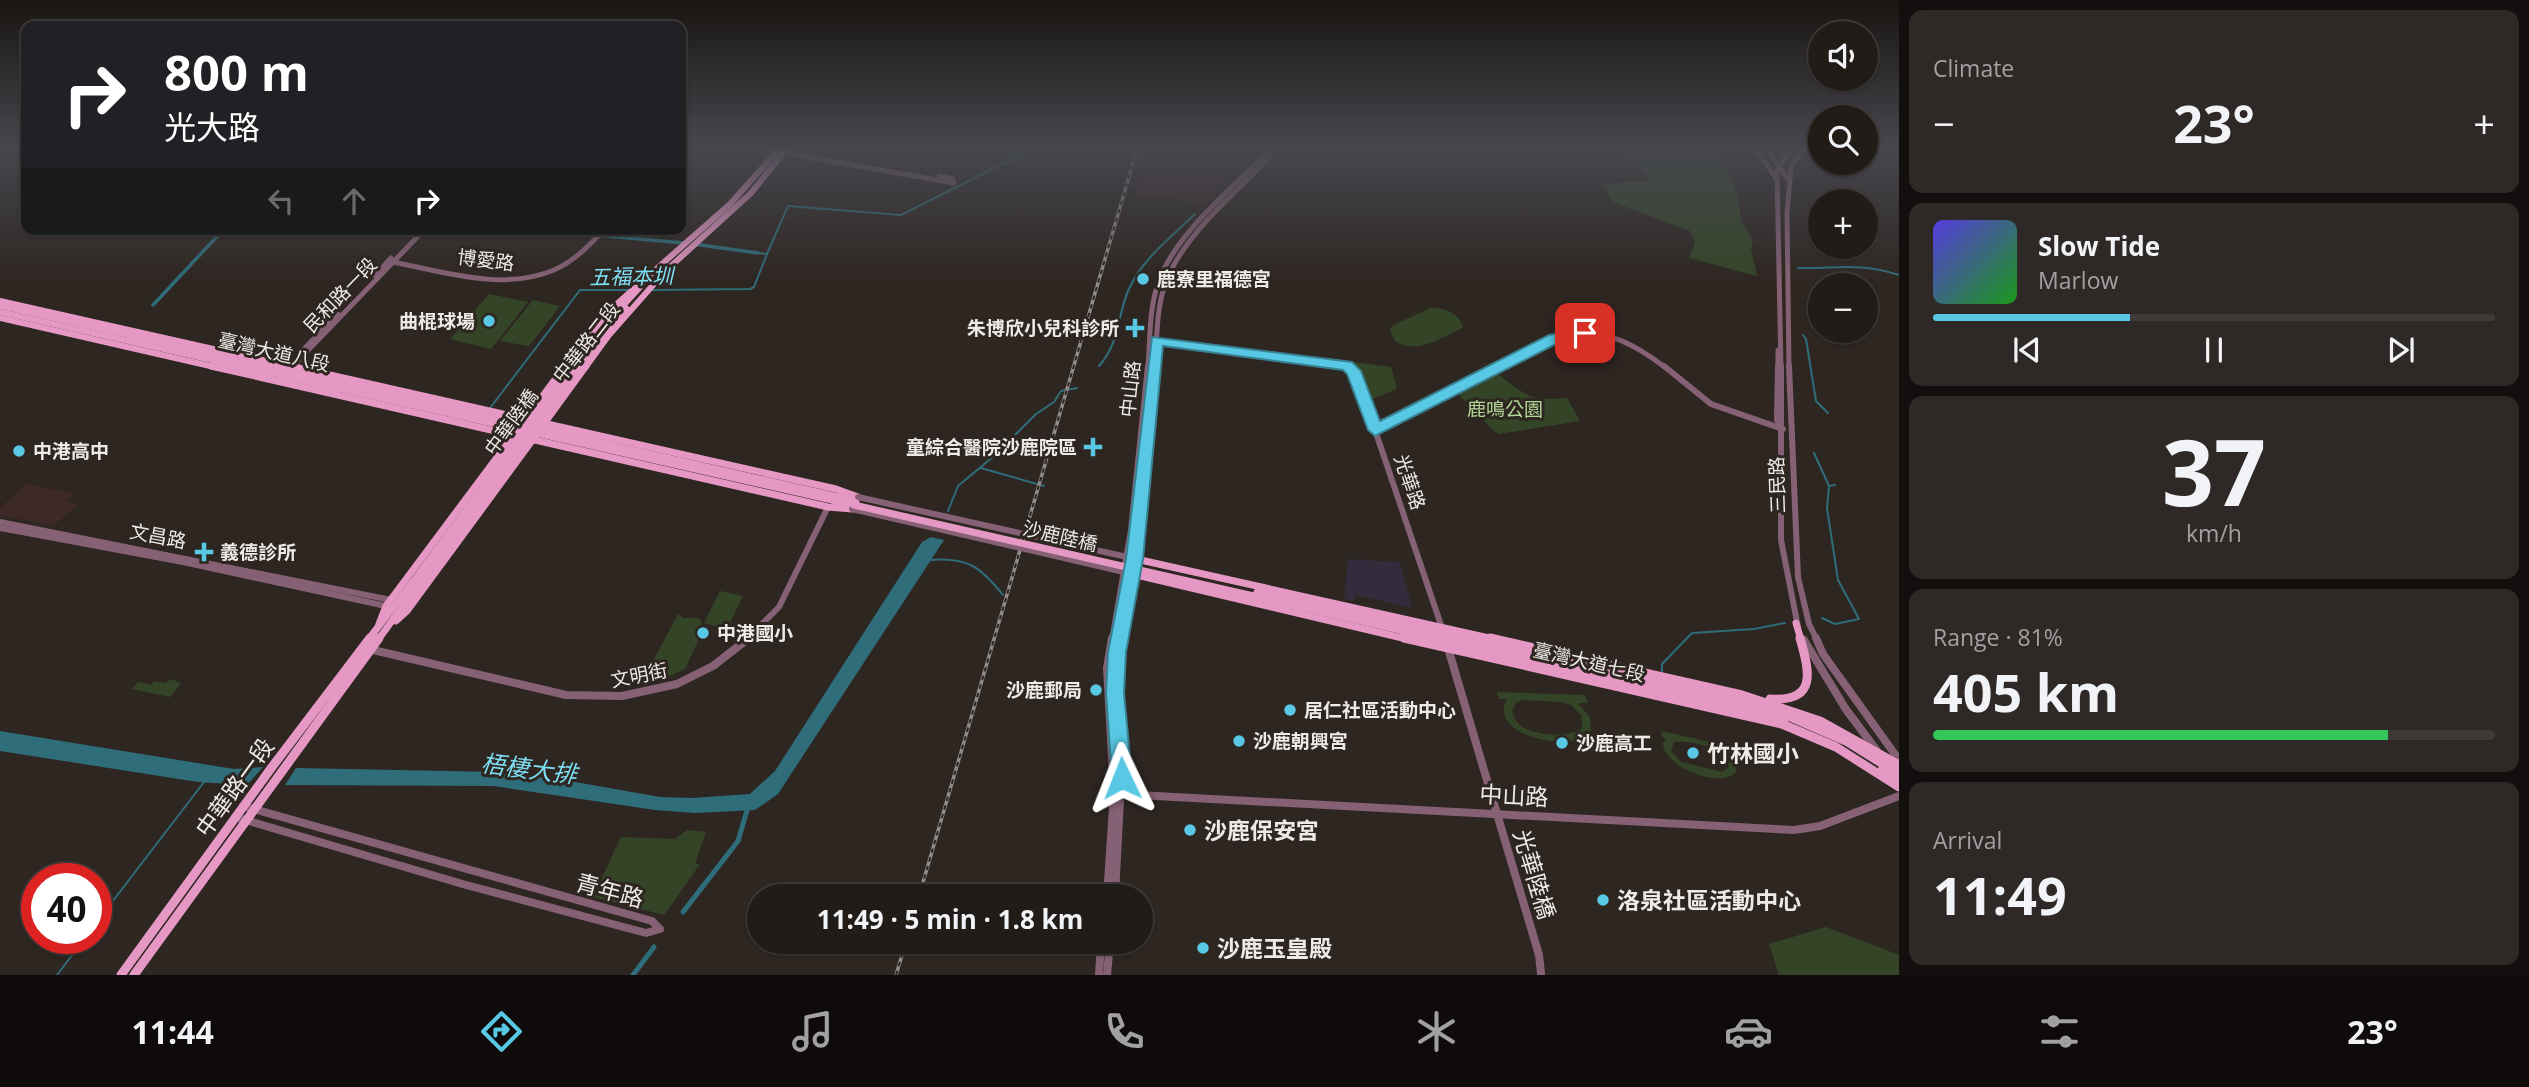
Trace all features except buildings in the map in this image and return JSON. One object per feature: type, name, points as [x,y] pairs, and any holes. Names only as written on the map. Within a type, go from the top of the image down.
[{"type":"main road","name":"中華路二段","points":[[520,427],[604,318],[638,283],[745,192]]},
{"type":"main road","name":"中華路二段","points":[[538,431],[609,335],[661,275],[752,192]]},
{"type":"main road","name":"中華路二段","points":[[645,286],[652,273]]},
{"type":"main road","name":"中華路二段","points":[[645,286],[661,275]]},
{"type":"main road","name":"中華陸橋","points":[[415,584],[595,345],[645,286]]},
{"type":"main road","name":"臺灣大道八段","points":[[0,301],[283,373]]},
{"type":"main road","name":"臺灣大道八段","points":[[0,306],[831,501],[855,503]]},
{"type":"main road","name":"臺灣大道八段","points":[[0,312],[283,373],[831,501],[855,503]]},
{"type":"main road","name":"臺灣大道八段","points":[[0,318],[283,373]]},
{"type":"main road","name":"中華路一段","points":[[379,624],[389,603],[520,427]]},
{"type":"main road","name":"臺灣大道八段","points":[[538,431],[824,486],[855,503]]},
{"type":"main road","name":"中華路一段","points":[[390,626],[407,611],[538,431]]},
{"type":"main road","name":"沙鹿陸橋","points":[[855,503],[1258,594]]},
{"type":"main road","name":"臺灣大道七段","points":[[1131,558],[1279,600],[1772,709],[1825,730],[1888,767],[1899,781]]},
{"type":"main road","name":"臺灣大道七段","points":[[1128,573],[1258,594],[1280,589],[1445,638],[1782,724],[1836,747],[1899,781]]},
{"type":"main road","name":"中華路一段","points":[[248,807],[256,788],[272,766],[379,624],[415,584]]},
{"type":"main road","name":"中華路一段","points":[[121,975],[248,807],[268,789],[373,650],[415,584]]},
{"type":"main road","name":"臺灣大道七段","points":[[1258,594],[1278,610],[1445,638]]},
{"type":"main road","points":[[1742,695],[1784,702],[1793,701],[1802,694],[1808,681],[1797,623]]},
{"type":"main road","name":"臺灣大道七段","points":[[1445,638],[1454,630],[1742,695],[1820,721],[1899,763]]},
{"type":"main road","name":"中華路一段","points":[[134,975],[240,818]]},
{"type":"street","name":"中山路","points":[[1232,192],[1166,262],[1156,288],[1154,340],[1131,558],[1116,664],[1115,693],[1122,760],[1118,794],[1623,819],[1768,830],[1821,826],[1899,796]]},
{"type":"street","name":"中山路","points":[[1154,340],[1163,289],[1171,266],[1185,247],[1237,192]]},
{"type":"street","name":"三民路","points":[[1776,192],[1779,341],[1777,420],[1782,429],[1781,540],[1791,598],[1797,623],[1821,671],[1888,767]]},
{"type":"street","name":"三民路","points":[[1788,192],[1793,509],[1798,577],[1809,624],[1823,654],[1899,763]]},
{"type":"street","name":"民和路一段","points":[[283,373],[414,235]]},
{"type":"street","name":"民和路一段","points":[[391,261],[419,235]]},
{"type":"street","name":"博愛路","points":[[391,261],[497,280],[523,280],[540,277],[568,265],[580,257],[600,235]]},
{"type":"street","points":[[1778,307],[1788,309]]},
{"type":"street","points":[[1375,430],[1554,339],[1585,333],[1605,336],[1635,347],[1662,364],[1703,400],[1729,412],[1791,430]]},
{"type":"street","name":"光華路","points":[[1154,340],[1347,366],[1353,371],[1445,638],[1489,787]]},
{"type":"street","name":"文明街","points":[[373,650],[566,695],[622,696],[677,684],[713,666],[757,632],[779,607],[831,501]]},
{"type":"street","points":[[855,503],[1131,558]]},
{"type":"street","points":[[855,503],[1128,573]]},
{"type":"street","points":[[1782,506],[1793,509]]},
{"type":"street","name":"文昌路","points":[[0,522],[389,603]]},
{"type":"street","name":"文昌路","points":[[0,528],[389,603]]},
{"type":"street","points":[[1791,598],[1803,600]]},
{"type":"street","name":"光華陸橋","points":[[1489,787],[1539,954],[1541,974]]},
{"type":"street","points":[[1108,884],[1118,794]]},
{"type":"street","points":[[1115,884],[1118,794]]},
{"type":"street","name":"青年路","points":[[240,818],[466,885],[646,933],[660,929],[652,921],[248,807]]},
{"type":"street","points":[[1098,975],[1100,954]]},
{"type":"street","points":[[1107,975],[1109,954]]},
{"type":"shaded area","points":[[1134,192],[1215,192],[1203,203]]},
{"type":"shaded area","points":[[25,484],[73,493],[66,501],[79,504],[53,526],[0,515],[0,508]]},
{"type":"shaded area","points":[[1348,559],[1400,562],[1412,608],[1355,595],[1353,601],[1344,598]]},
{"type":"green space","points":[[1607,192],[1736,192],[1742,222],[1753,241],[1751,249],[1757,276],[1689,258],[1695,242],[1690,231],[1613,202]]},
{"type":"green space","name":"曲棍球場","points":[[489,294],[528,302],[491,349],[450,339]]},
{"type":"green space","points":[[533,300],[560,306],[529,346],[500,341]]},
{"type":"green space","points":[[1431,308],[1451,312],[1459,319],[1463,328],[1420,346],[1412,347],[1395,341],[1390,330],[1393,325]]},
{"type":"green space","points":[[1353,362],[1391,367],[1397,389],[1367,401]]},
{"type":"green space","name":"鹿鳴公園","points":[[1498,374],[1536,398],[1567,398],[1580,421],[1499,434],[1458,394]]},
{"type":"green space","points":[[720,591],[743,596],[727,629],[704,623]]},
{"type":"green space","points":[[678,614],[683,618],[699,618],[704,628],[685,669],[669,676],[654,670],[646,684],[641,684]]},
{"type":"green space","points":[[170,679],[181,683],[170,697],[132,689],[138,682],[151,685],[154,681],[166,683]]},
{"type":"green space","points":[[1497,692],[1585,695],[1588,703],[1578,703],[1590,717],[1591,732],[1583,738],[1569,741],[1536,738],[1509,724],[1504,712],[1507,699],[1499,699]],"holes":[[[1523,700],[1571,705],[1581,715],[1582,728],[1561,735],[1534,732],[1519,724],[1512,711],[1516,703]]]},
{"type":"green space","points":[[1661,731],[1732,747],[1734,754],[1730,754],[1735,762],[1736,772],[1729,777],[1719,778],[1695,774],[1666,753],[1663,744],[1666,738],[1662,737]],"holes":[[[1674,742],[1715,750],[1722,754],[1729,767],[1722,772],[1681,762],[1671,751]]]},
{"type":"green space","points":[[687,830],[706,832],[695,864],[700,864],[664,915],[593,897],[621,837],[675,839]]},
{"type":"green space","points":[[1826,927],[1899,955],[1899,975],[1779,975],[1769,944]]},
{"type":"water","points":[[931,537],[944,540],[778,794],[755,810],[695,813],[655,810],[493,786],[285,785],[296,768],[498,772],[564,780],[660,797],[750,794],[775,771],[922,542]]},
{"type":"water","points":[[0,731],[234,769],[263,767],[247,785],[198,782],[0,751]]},
{"type":"waterway","points":[[767,254],[788,206],[901,215],[948,192]]},
{"type":"waterway","points":[[1099,366],[1110,349],[1124,301],[1134,279],[1157,249],[1195,214]]},
{"type":"waterway","points":[[153,305],[218,235]]},
{"type":"waterway","points":[[595,235],[684,243]]},
{"type":"waterway","points":[[693,244],[758,253]]},
{"type":"waterway","points":[[758,253],[767,254]]},
{"type":"waterway","name":"五福本圳","points":[[651,290],[750,289],[754,287],[767,254]]},
{"type":"waterway","points":[[1798,268],[1860,267],[1899,275]]},
{"type":"waterway","name":"五福本圳","points":[[490,408],[580,290],[628,290]]},
{"type":"waterway","points":[[1803,335],[1806,339],[1816,401],[1828,413]]},
{"type":"waterway","points":[[948,511],[958,486],[994,456],[1036,414],[1054,402],[1061,391],[1077,388]]},
{"type":"waterway","points":[[1814,453],[1829,486]]},
{"type":"waterway","points":[[981,468],[1044,486]]},
{"type":"waterway","points":[[1829,486],[1835,485]]},
{"type":"waterway","points":[[1822,618],[1835,624],[1859,619],[1838,580],[1827,508],[1829,486]]},
{"type":"waterway","points":[[929,560],[953,560],[972,566],[987,577],[1003,595]]},
{"type":"waterway","points":[[1662,672],[1662,664],[1692,633],[1754,629],[1785,623]]},
{"type":"waterway","points":[[112,902],[204,782]]},
{"type":"waterway","points":[[683,912],[738,841],[748,807]]},
{"type":"waterway","points":[[633,975],[654,947]]},
{"type":"waterway","points":[[57,975],[73,954]]},
{"type":"railway","points":[[923,884],[1125,192]]},
{"type":"railway","points":[[896,975],[902,954]]},
{"type":"place","name":"鹿寮里福德宮","points":[[1143,279]]},
{"type":"place","name":"曲棍球場","points":[[489,321]]},
{"type":"place","name":"朱博欣小兒科診所","points":[[1135,328]]},
{"type":"place","name":"童綜合醫院沙鹿院區","points":[[1093,447]]},
{"type":"place","name":"中港高中","points":[[19,451]]},
{"type":"place","name":"義德診所","points":[[204,552]]},
{"type":"place","name":"中港國小","points":[[703,633]]},
{"type":"place","name":"沙鹿郵局","points":[[1096,690]]},
{"type":"place","name":"居仁社區活動中心","points":[[1290,710]]},
{"type":"place","name":"沙鹿朝興宮","points":[[1239,741]]},
{"type":"place","name":"沙鹿高工","points":[[1562,743]]},
{"type":"place","name":"竹林國小","points":[[1693,753]]},
{"type":"place","name":"沙鹿保安宮","points":[[1190,830]]},
{"type":"place","name":"洛泉社區活動中心","points":[[1603,900]]},
{"type":"place","name":"沙鹿玉皇殿","points":[[1203,948]]},
{"type":"route","points":[[1122,778],[1115,693],[1117,652],[1134,559],[1157,341],[1347,366],[1353,371],[1375,430],[1562,335],[1585,333]]},
{"type":"water label","name":"梧棲大排","points":[[529,768]]}]
